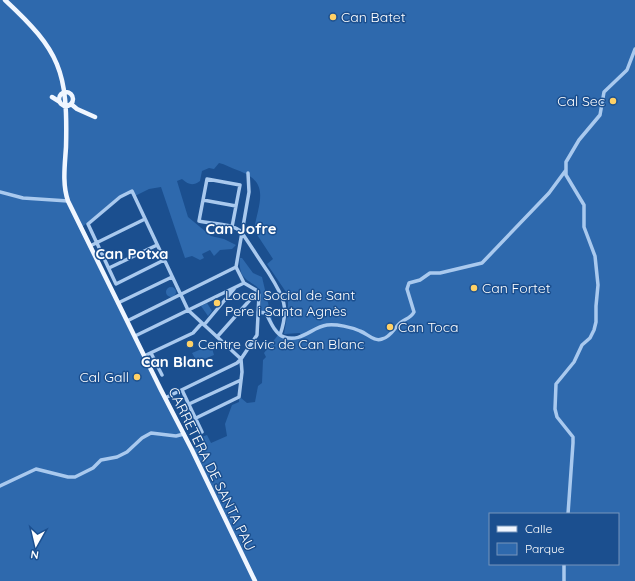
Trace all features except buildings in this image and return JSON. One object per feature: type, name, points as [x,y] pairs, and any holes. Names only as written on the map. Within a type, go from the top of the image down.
[{"type":"main road","points":[[5,0],[32,25],[45,40],[54,56],[63,80],[66,115]]},
{"type":"main road","points":[[64,93],[66,115]]},
{"type":"main road","points":[[65,104],[96,116]]},
{"type":"main road","name":"CARRETERA DE SANTA PAU","points":[[66,115],[64,182],[68,201],[184,434],[255,581]]},
{"type":"street","points":[[568,513],[573,443],[572,438],[556,414],[556,384],[574,362],[582,345],[590,338],[596,322],[598,285],[595,256],[585,231],[584,205],[568,180],[566,162],[576,144],[600,115],[604,92],[627,70],[635,49]]},
{"type":"street","points":[[258,312],[266,313],[280,335],[294,338],[306,336],[320,327],[336,325],[360,331],[373,339],[381,340],[386,338],[400,323],[412,316],[414,312],[408,289],[410,283],[420,280],[430,274],[482,263],[549,193],[566,170]]},
{"type":"street","points":[[165,398],[237,364],[257,335],[259,298],[257,292],[244,283],[236,267],[250,192],[248,173]]},
{"type":"street","points":[[232,227],[240,185],[207,179],[199,222],[232,227],[239,229],[242,233],[282,295],[285,309],[284,323],[280,335]]},
{"type":"street","points":[[164,260],[116,284],[88,224],[120,197],[132,191],[188,310],[241,359],[239,398],[196,418]]},
{"type":"street","points":[[0,192],[23,198],[68,201]]},
{"type":"street","points":[[204,200],[236,206]]},
{"type":"street","points":[[90,246],[145,218]]},
{"type":"street","points":[[109,268],[157,245]]},
{"type":"street","points":[[127,321],[236,267]]},
{"type":"street","points":[[118,303],[172,277]]},
{"type":"street","points":[[135,336],[244,283]]},
{"type":"street","points":[[144,356],[193,333],[235,288]]},
{"type":"street","points":[[217,337],[257,292]]},
{"type":"street","points":[[151,353],[162,375]]},
{"type":"street","points":[[189,404],[241,380]]},
{"type":"street","points":[[182,390],[202,432]]},
{"type":"street","points":[[0,486],[36,469],[68,477],[75,477],[93,468],[101,460],[117,457],[127,452],[142,438],[150,433],[176,436],[184,434]]},
{"type":"street","points":[[564,565],[564,581]]},
{"type":"green space","points":[[0,0],[635,0],[635,581],[0,581]],"holes":[[[219,163],[248,175],[255,180],[259,187],[260,201],[254,230],[273,259],[267,264],[288,295],[288,310],[284,334],[300,333],[301,336],[283,336],[273,324],[262,277],[253,273],[242,258],[240,258],[241,273],[259,289],[261,294],[259,316],[265,314],[278,335],[264,353],[266,357],[263,360],[262,383],[258,386],[255,402],[247,403],[241,398],[239,399],[239,402],[232,405],[225,424],[227,436],[211,443],[207,435],[202,437],[206,444],[190,448],[81,228],[119,196],[133,192],[135,196],[149,189],[161,187],[185,258],[192,256],[200,260],[204,258],[202,254],[210,250],[214,256],[220,250],[232,249],[236,245],[224,239],[211,236],[188,217],[177,181],[182,179],[189,184],[195,184],[200,181],[202,171],[209,168],[214,169]]]},
{"type":"green space","points":[[171,287],[176,292],[171,297],[166,292]]},
{"type":"green space","points":[[207,303],[212,311],[208,316],[201,306]]},
{"type":"green space","points":[[211,345],[214,355],[197,362],[192,353]]},
{"type":"place","name":"Can Batet","points":[[333,17]]},
{"type":"place","name":"Cal Sec","points":[[613,101]]},
{"type":"place","name":"Can Fortet","points":[[474,288]]},
{"type":"place","name":"Local Social de Sant Pere i Santa Agnès","points":[[217,303]]},
{"type":"place","name":"Can Toca","points":[[390,327]]},
{"type":"place","name":"Centre Cívic de Can Blanc","points":[[190,344]]},
{"type":"place","name":"Cal Gall","points":[[137,377]]},
{"type":"district","name":"Can Jofre","points":[[241,229]]},
{"type":"district","name":"Can Potxa","points":[[132,254]]},
{"type":"district","name":"Can Blanc","points":[[177,362]]}]
